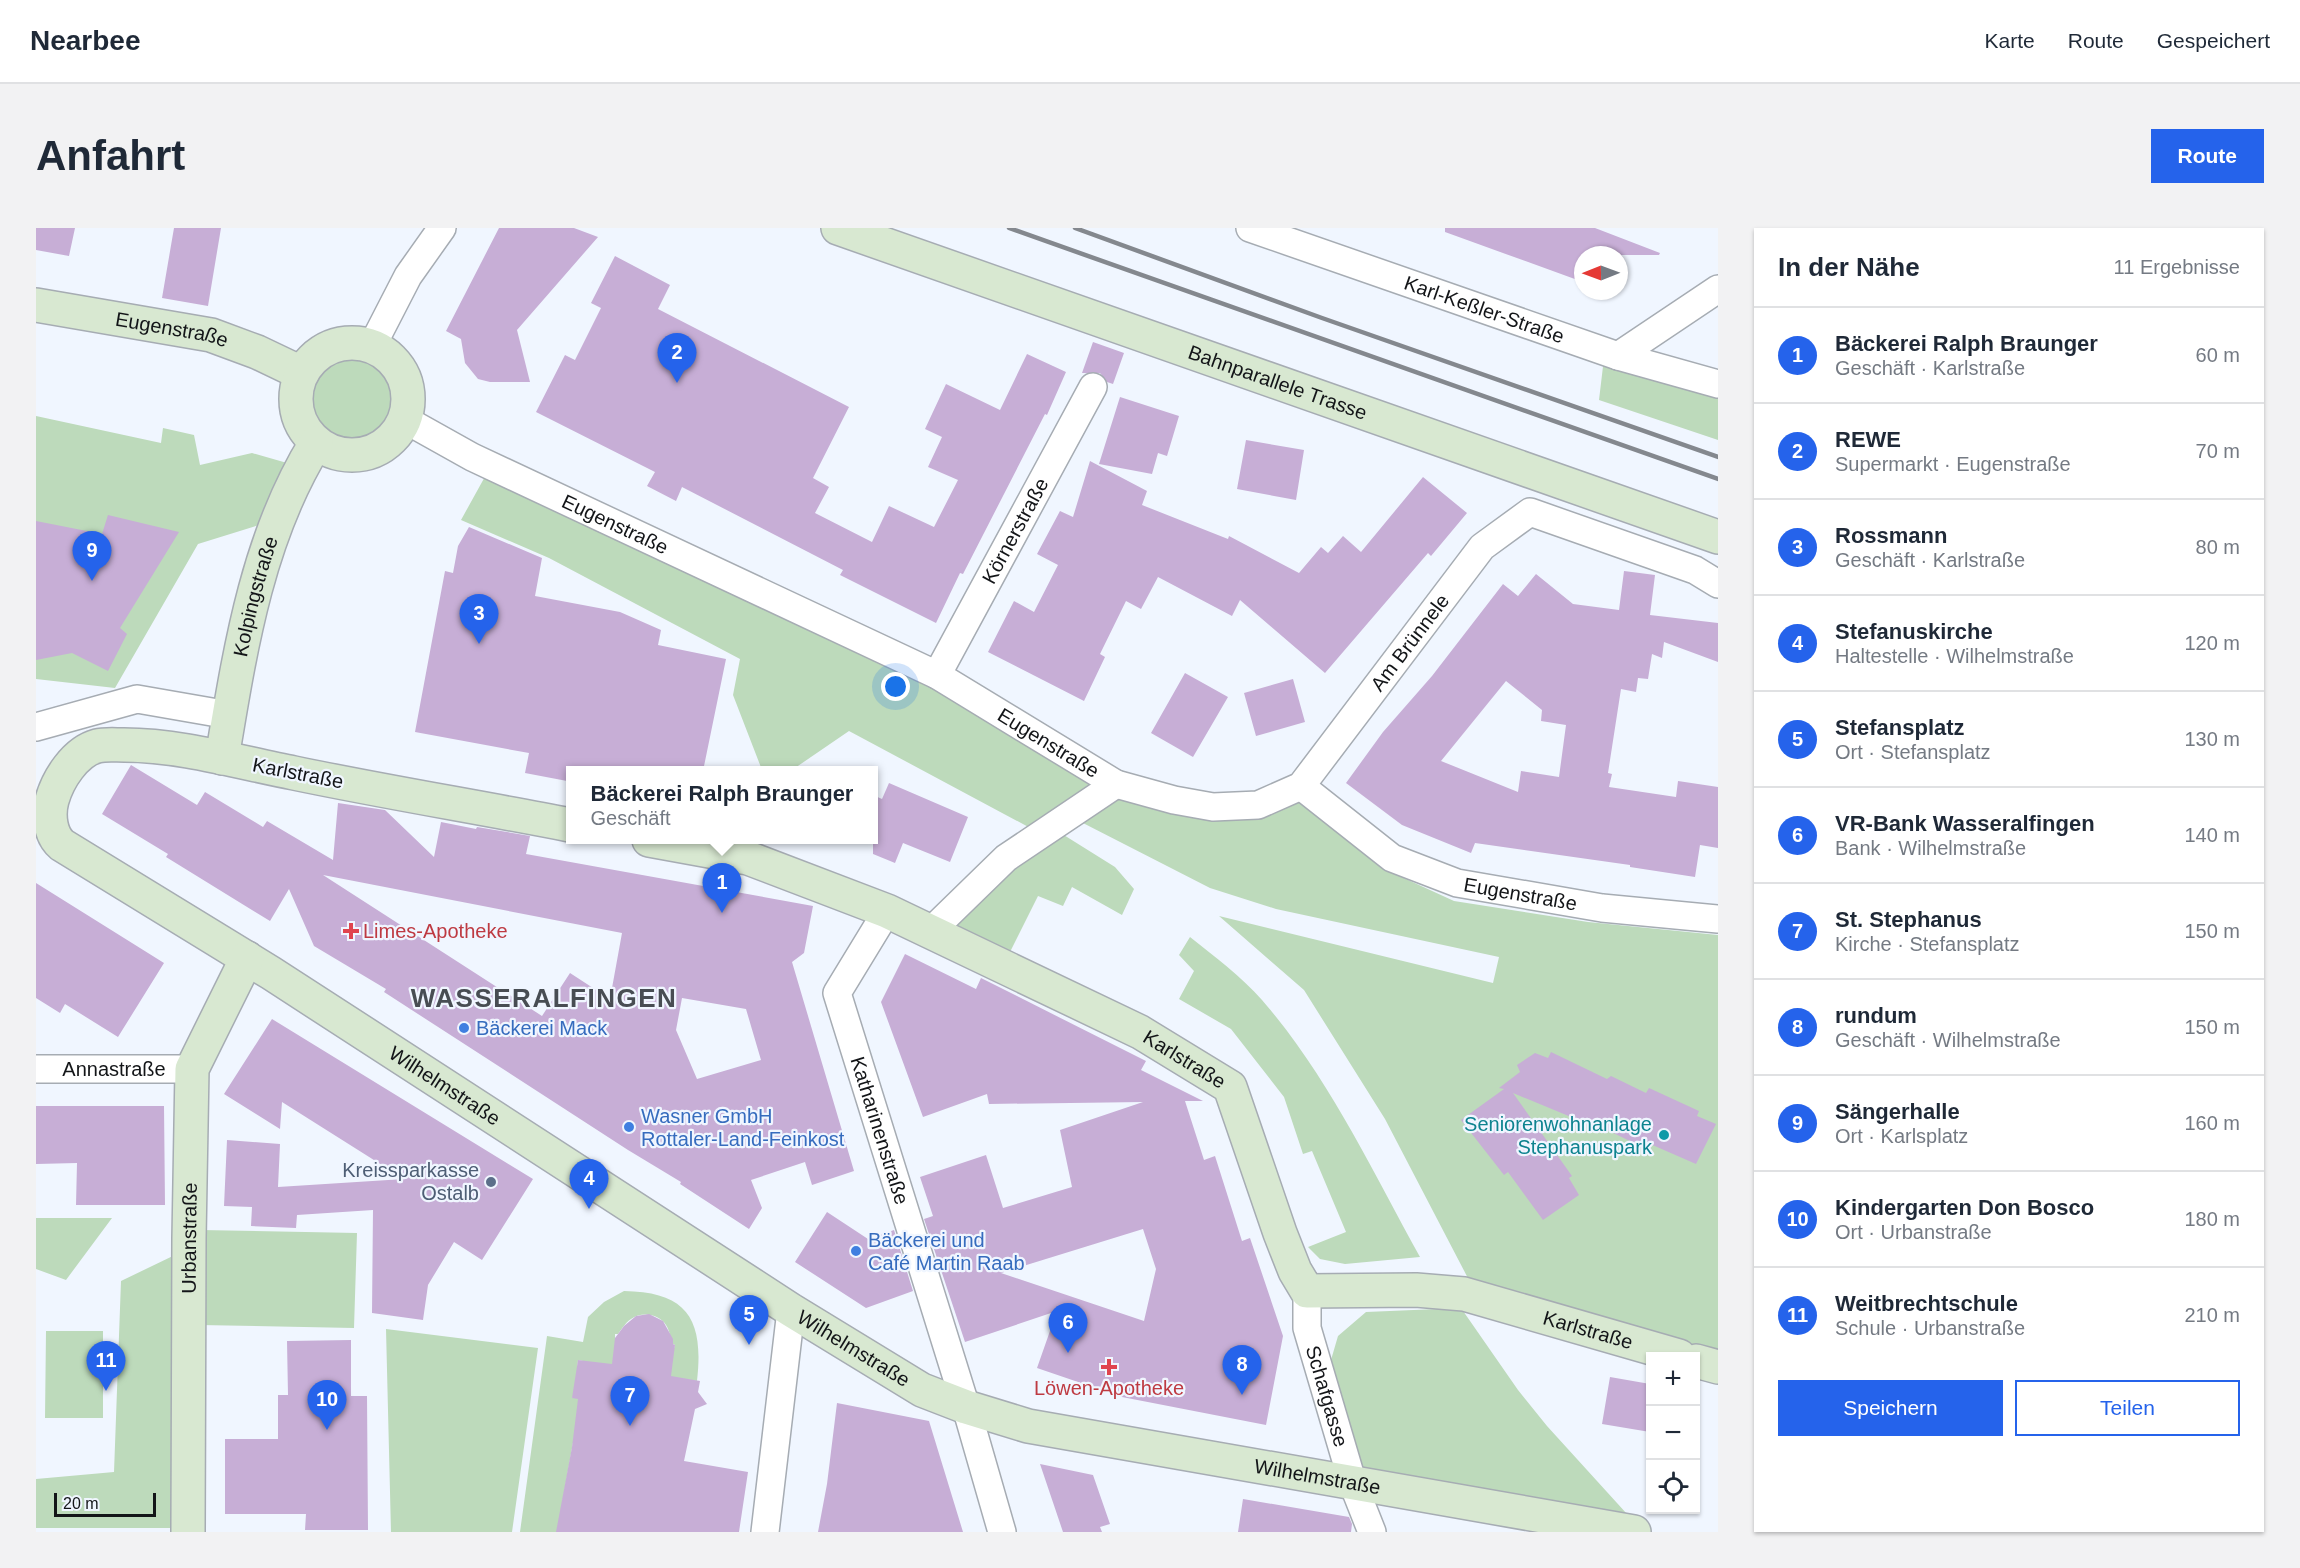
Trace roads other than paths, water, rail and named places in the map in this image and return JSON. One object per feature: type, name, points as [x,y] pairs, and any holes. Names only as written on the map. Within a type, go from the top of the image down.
[{"type":"street","points":[[372,346],[408,276],[442,228]]},
{"type":"street","name":"Bahnparallele Trasse","points":[[838,228],[1718,537]]},
{"type":"street","name":"Karl-Keßler-Straße","points":[[1250,228],[1618,356],[1718,384]]},
{"type":"street","points":[[1618,356],[1718,289]]},
{"type":"street","name":"Eugenstraße","points":[[36,305],[211,335],[257,352],[301,373]]},
{"type":"street","points":[[352,342],[372,346],[391,358],[404,376],[408,398],[404,419],[393,438],[376,450],[356,455],[335,453],[316,443],[304,429],[297,411],[296,392],[301,373],[314,356],[332,346],[352,342]]},
{"type":"street","name":"Körnerstraße","points":[[937,675],[1093,387]]},
{"type":"street","name":"Eugenstraße","points":[[404,419],[472,457],[937,675],[1116,784],[1174,800],[1213,807],[1258,805],[1301,786],[1392,858],[1457,883],[1602,908],[1718,919]]},
{"type":"street","name":"Kolpingstraße","points":[[222,758],[247,624],[262,565],[279,516],[316,443]]},
{"type":"street","name":"Am Brünnele","points":[[1301,786],[1482,547],[1530,512],[1695,570],[1718,584]]},
{"type":"street","points":[[36,727],[137,699],[229,715]]},
{"type":"street","name":"Karlstraße","points":[[47,822],[66,771],[83,751],[98,746],[139,745],[222,758],[566,824]]},
{"type":"street","points":[[931,931],[1006,858],[1116,784]]},
{"type":"street","name":"Wilhelmstraße","points":[[47,822],[62,845],[247,958],[792,1310],[922,1390],[966,1407],[1028,1426],[1634,1532]]},
{"type":"street","name":"Karlstraße","points":[[671,844],[748,858],[888,911],[1140,1032],[1230,1087],[1280,1233],[1295,1271],[1307,1291],[1416,1290],[1464,1294],[1665,1352]]},
{"type":"street","name":"Katharinenstraße","points":[[888,911],[837,993],[966,1407],[1002,1532]]},
{"type":"street","name":"Urbanstraße","points":[[188,1532],[192,1069],[247,958]]},
{"type":"street","name":"Annastraße","points":[[36,1069],[192,1069]]},
{"type":"street","name":"Schafgasse","points":[[1307,1291],[1307,1328],[1353,1484],[1372,1532]]},
{"type":"street","points":[[765,1532],[792,1310]]},
{"type":"street","points":[[1700,1362],[1718,1367]]},
{"type":"railway","points":[[1009,228],[1718,479]]},
{"type":"railway","points":[[1075,228],[1322,318],[1718,457]]},
{"type":"place","name":"REWE","points":[[677,383]]},
{"type":"place","name":"Sängerhalle","points":[[92,581]]},
{"type":"place","name":"Rossmann","points":[[479,644]]},
{"type":"place","name":"Bäckerei Ralph Braunger","points":[[722,913]]},
{"type":"place","name":"Limes-Apotheke","points":[[351,931]]},
{"type":"place","name":"Bäckerei Mack","points":[[464,1028]]},
{"type":"place","name":"Wasner GmbH Rottaler-Land-Feinkost","points":[[629,1127]]},
{"type":"place","name":"Seniorenwohnanlage Stephanuspark","points":[[1664,1135]]},
{"type":"place","name":"Kreissparkasse Ostalb","points":[[491,1182]]},
{"type":"place","name":"Stefanuskirche","points":[[589,1209]]},
{"type":"place","name":"Bäckerei und Café Martin Raab","points":[[856,1251]]},
{"type":"place","name":"Stefansplatz","points":[[749,1345]]},
{"type":"place","name":"VR-Bank Wasseralfingen","points":[[1068,1353]]},
{"type":"place","name":"Löwen-Apotheke","points":[[1109,1367]]},
{"type":"place","name":"Weitbrechtschule","points":[[106,1391]]},
{"type":"place","name":"rundum","points":[[1242,1395]]},
{"type":"place","name":"St. Stephanus","points":[[630,1426]]},
{"type":"place","name":"Kindergarten Don Bosco","points":[[327,1430]]},
{"type":"district","name":"WASSERALFINGEN","points":[[544,998]]}]
